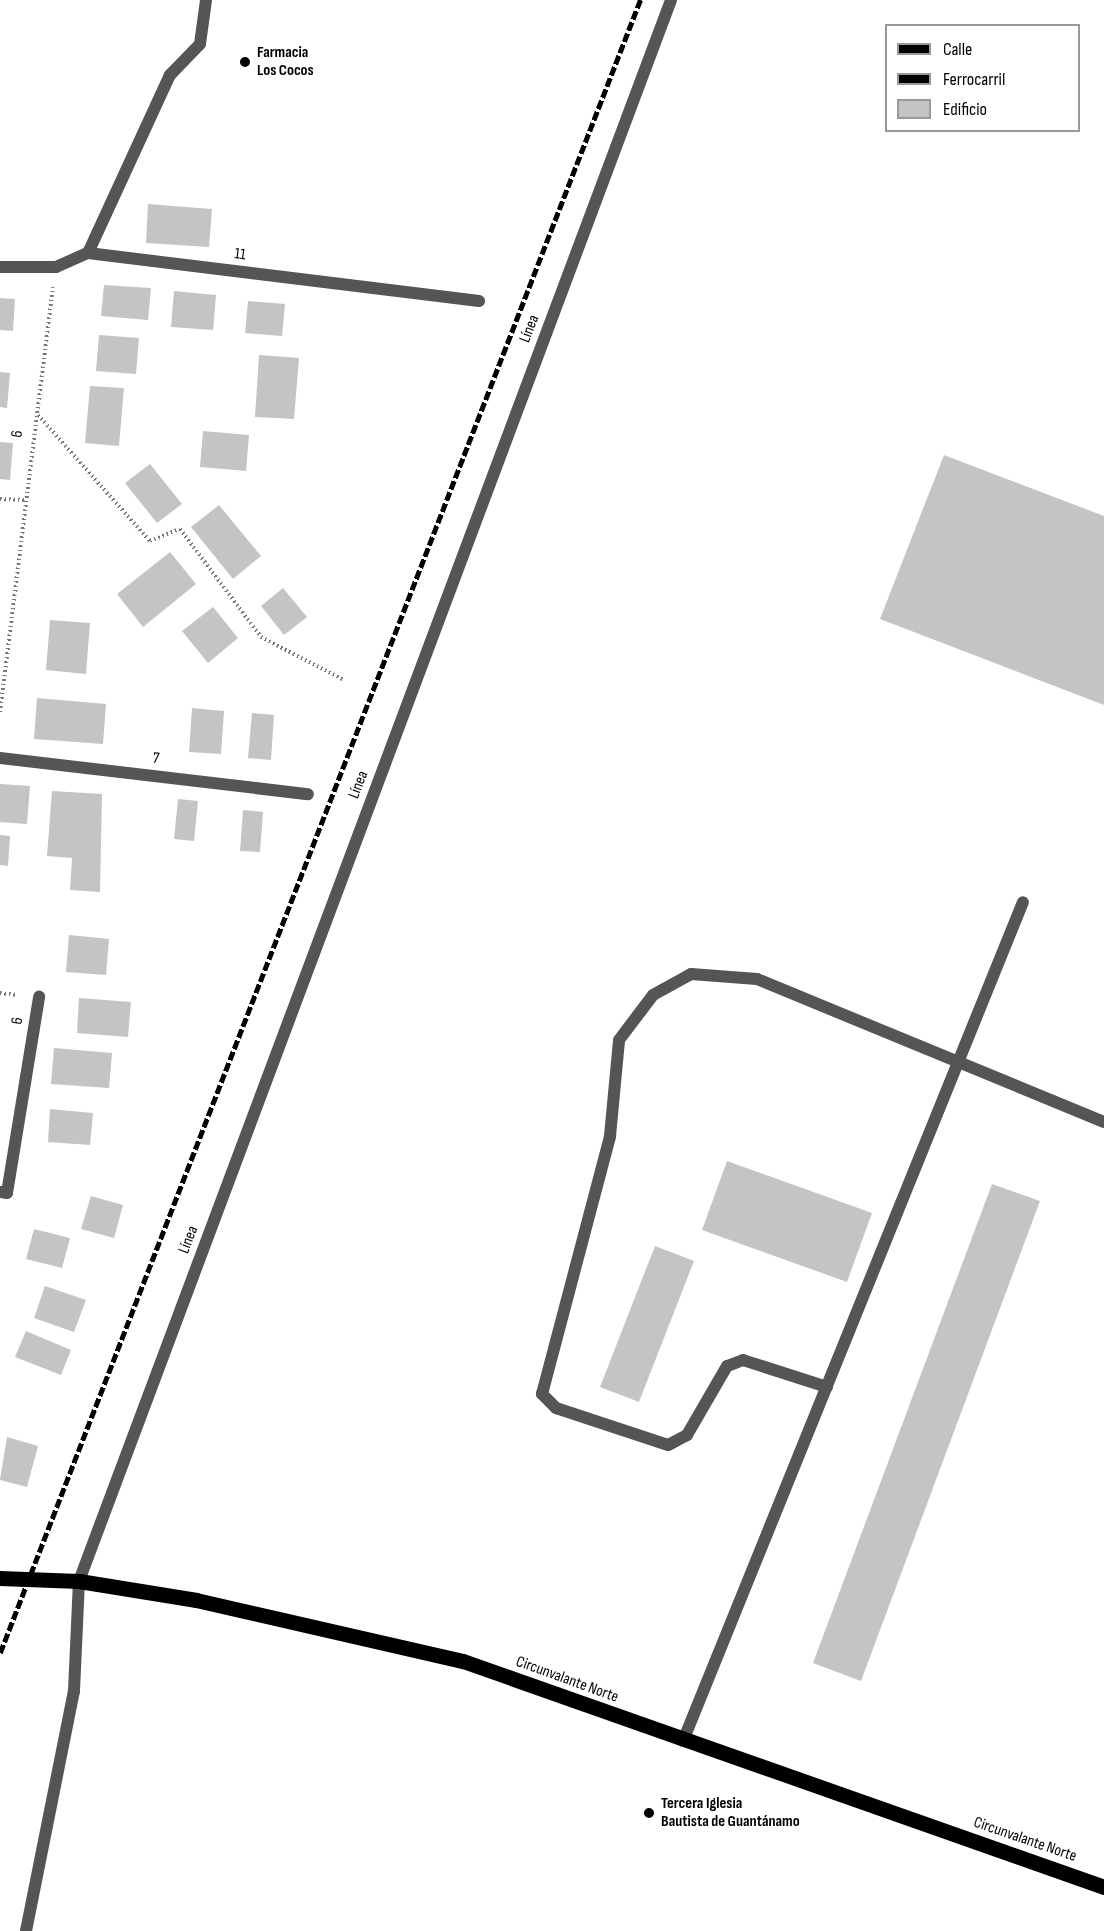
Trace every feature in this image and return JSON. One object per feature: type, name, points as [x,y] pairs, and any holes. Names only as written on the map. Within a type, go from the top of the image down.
[{"type":"main road","name":"Circunvalante Norte","points":[[0,1578],[79,1581],[196,1600],[463,1661],[683,1741],[1104,1887]]},
{"type":"street","points":[[0,267],[56,267],[88,253],[170,75],[200,44],[206,0]]},
{"type":"street","name":"Línea","points":[[26,1931],[74,1691],[79,1581],[671,0]]},
{"type":"street","name":"11","points":[[88,253],[479,301]]},
{"type":"street","name":"7","points":[[0,758],[308,794]]},
{"type":"street","points":[[683,1741],[1023,902]]},
{"type":"street","points":[[827,1387],[743,1359],[727,1366],[687,1435],[668,1445],[556,1408],[542,1394],[609,1136],[619,1040],[653,994],[691,974],[757,980],[957,1065],[1104,1122]]},
{"type":"street","name":"6","points":[[4,1192],[39,997]]},
{"type":"path","name":"6","points":[[0,712],[56,267]]},
{"type":"path","points":[[37,414],[150,541],[180,529],[261,637],[344,680]]},
{"type":"path","points":[[0,499],[26,500]]},
{"type":"building","points":[[148,204],[212,209],[209,247],[146,243]]},
{"type":"building","points":[[104,285],[151,288],[148,320],[101,316]]},
{"type":"building","points":[[174,291],[216,295],[213,330],[171,327]]},
{"type":"building","points":[[0,298],[15,299],[13,331],[0,330]]},
{"type":"building","points":[[248,301],[285,304],[282,336],[245,333]]},
{"type":"building","points":[[99,335],[139,338],[136,374],[96,371]]},
{"type":"building","points":[[259,355],[299,358],[294,419],[255,417]]},
{"type":"building","points":[[0,372],[10,373],[7,408],[0,407]]},
{"type":"building","points":[[90,386],[124,388],[119,446],[85,443]]},
{"type":"building","points":[[203,431],[249,435],[246,471],[200,467]]},
{"type":"building","points":[[0,442],[13,443],[10,480],[0,479]]},
{"type":"building","points":[[944,455],[1104,516],[1104,705],[880,619]]},
{"type":"building","points":[[150,464],[182,504],[157,523],[125,483]]},
{"type":"building","points":[[219,505],[261,556],[233,579],[191,527]]},
{"type":"building","points":[[170,552],[196,584],[143,627],[117,594]]},
{"type":"building","points":[[283,588],[307,617],[284,635],[261,606]]},
{"type":"building","points":[[213,607],[238,638],[208,663],[182,631]]},
{"type":"building","points":[[50,620],[90,623],[86,674],[46,670]]},
{"type":"building","points":[[37,698],[106,704],[103,744],[34,739]]},
{"type":"building","points":[[192,708],[224,711],[221,754],[189,752]]},
{"type":"building","points":[[252,713],[274,715],[271,760],[248,758]]},
{"type":"building","points":[[0,784],[30,786],[27,824],[0,822]]},
{"type":"building","points":[[52,791],[102,794],[100,892],[70,890],[72,858],[47,856]]},
{"type":"building","points":[[178,799],[198,801],[194,841],[174,839]]},
{"type":"building","points":[[243,810],[263,812],[260,852],[240,851]]},
{"type":"building","points":[[0,835],[10,836],[8,866],[0,865]]},
{"type":"building","points":[[69,935],[109,939],[106,975],[66,972]]},
{"type":"building","points":[[79,998],[131,1002],[128,1037],[77,1033]]},
{"type":"building","points":[[54,1048],[112,1053],[109,1088],[51,1084]]},
{"type":"building","points":[[50,1109],[93,1113],[90,1145],[48,1142]]},
{"type":"building","points":[[727,1161],[872,1213],[847,1282],[702,1230]]},
{"type":"building","points":[[992,1184],[1040,1201],[861,1681],[813,1663]]},
{"type":"building","points":[[91,1196],[123,1205],[114,1238],[81,1229]]},
{"type":"building","points":[[34,1229],[70,1238],[62,1268],[26,1259]]},
{"type":"building","points":[[655,1246],[694,1261],[639,1402],[600,1387]]},
{"type":"building","points":[[45,1286],[86,1300],[74,1332],[34,1318]]},
{"type":"building","points":[[26,1331],[71,1350],[61,1375],[15,1357]]},
{"type":"building","points":[[7,1437],[38,1446],[27,1487],[0,1480]]},
{"type":"railway","points":[[0,1653],[640,0]]},
{"type":"place","name":"Farmacia Los Cocos","points":[[245,62]]},
{"type":"place","name":"Tercera Iglesia Bautista de Guantánamo","points":[[649,1813]]}]
